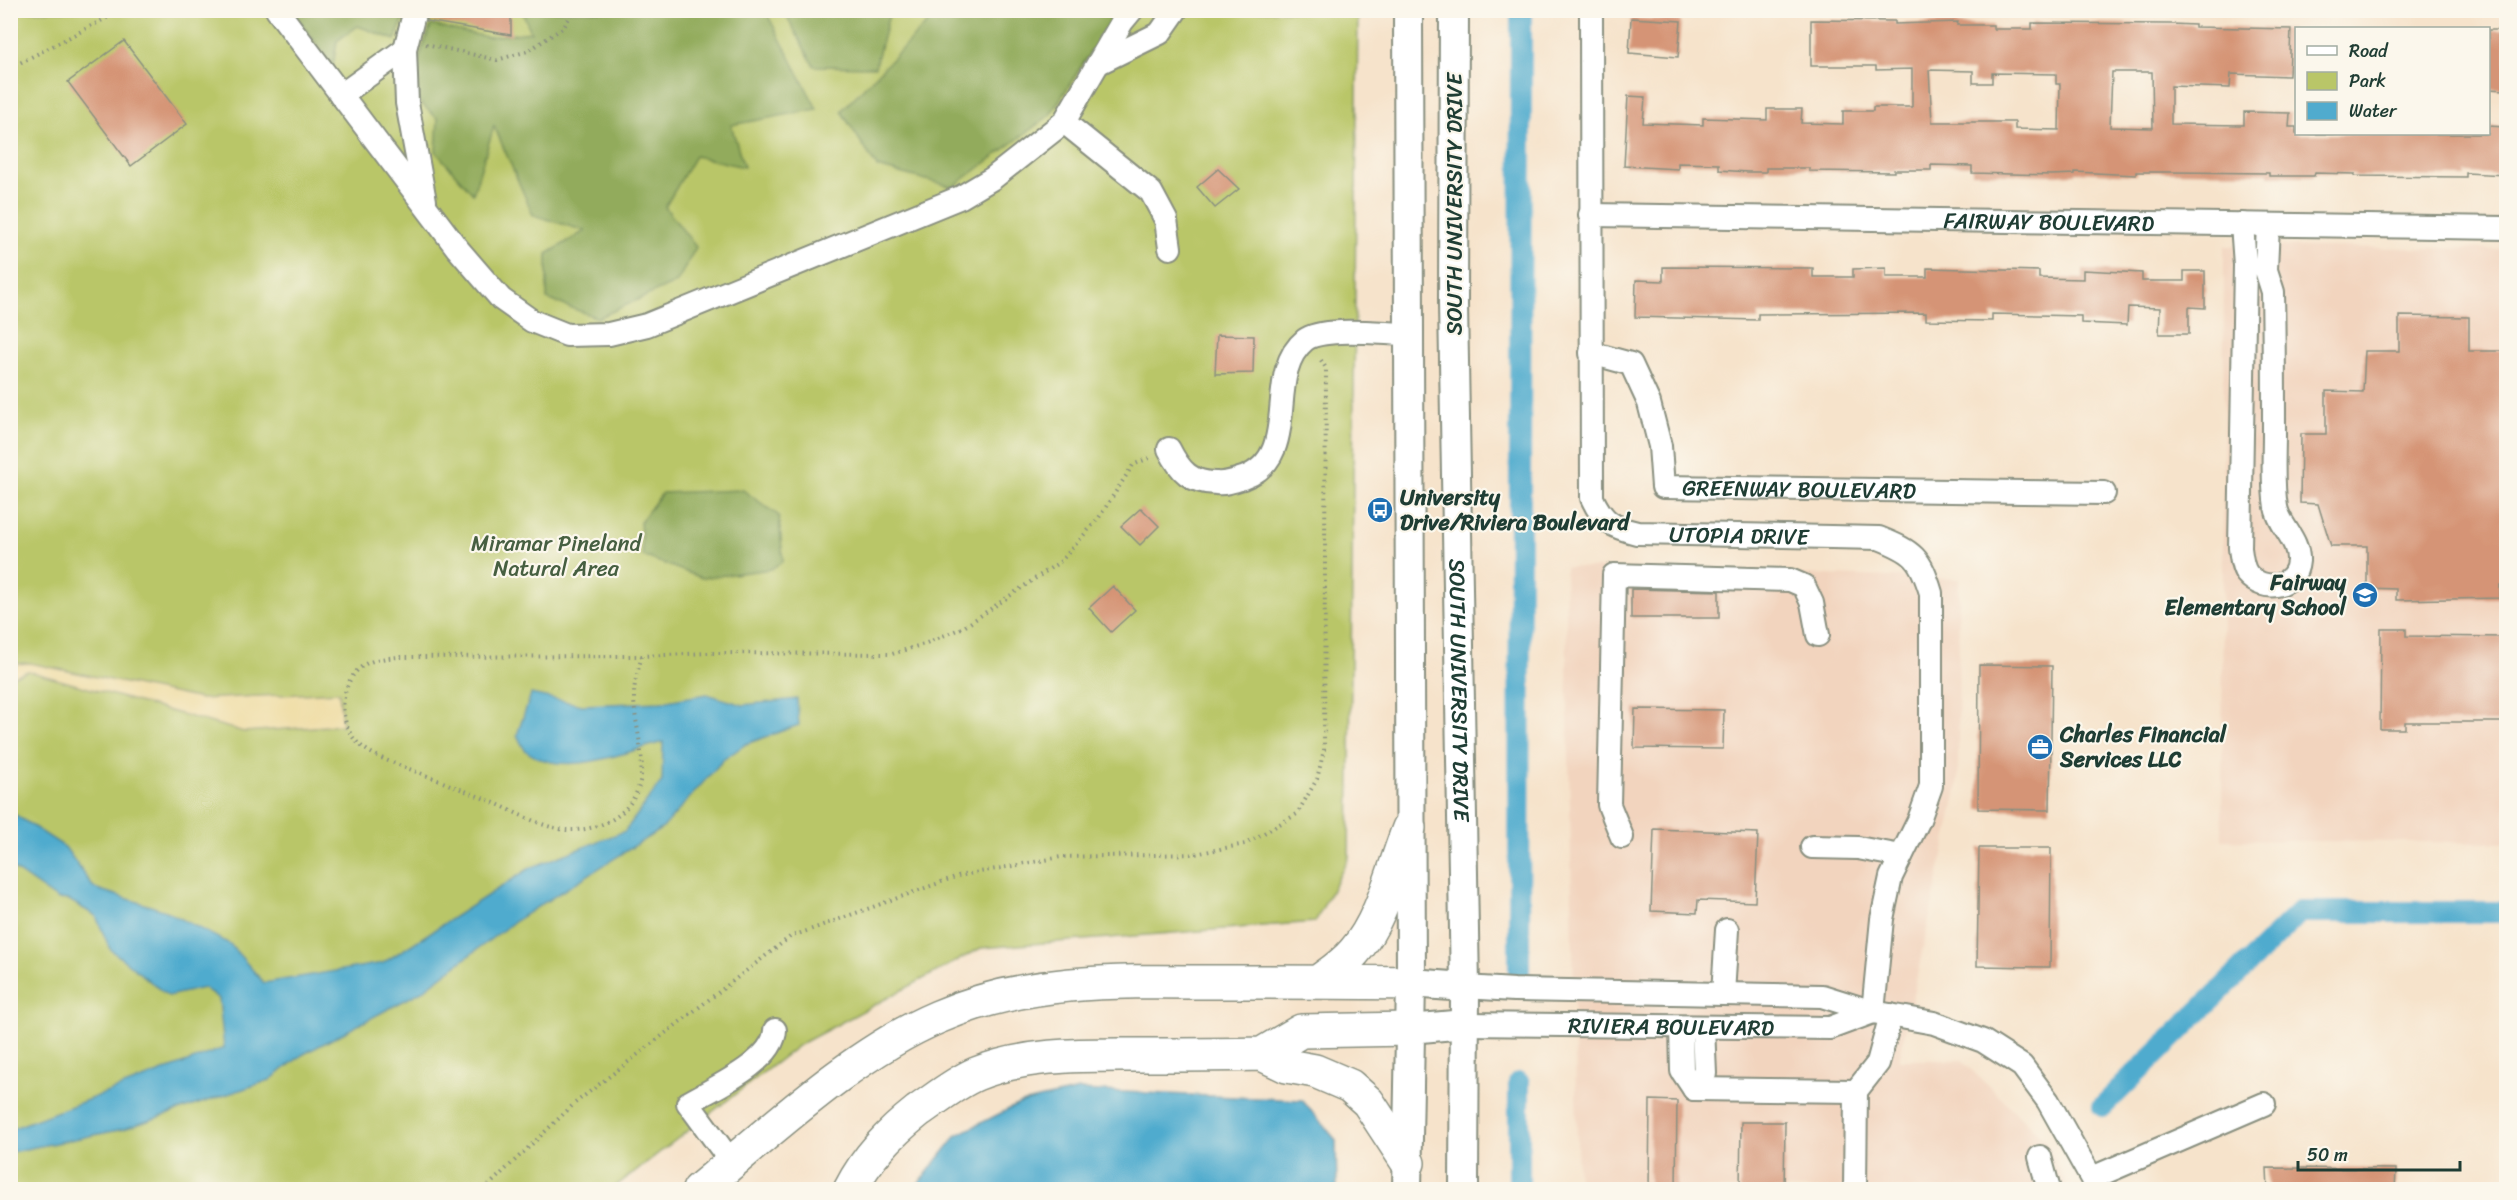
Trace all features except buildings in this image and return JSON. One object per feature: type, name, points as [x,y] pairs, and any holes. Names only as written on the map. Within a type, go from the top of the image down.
[{"type":"highway","points":[[1318,982],[1350,956],[1365,937],[1380,906],[1409,828]]},
{"type":"highway","points":[[699,1190],[870,1054],[938,1017],[1004,995],[1051,986],[1172,981],[1411,983]]},
{"type":"highway","points":[[1262,1054],[1301,1031],[1410,1029]]},
{"type":"highway","points":[[850,1190],[863,1166],[881,1143],[942,1093],[976,1074],[1008,1064],[1083,1055],[1262,1054],[1287,1066],[1315,1071],[1350,1086],[1368,1102],[1408,1176]]},
{"type":"main road","name":"SOUTH UNIVERSITY DRIVE","points":[[1408,10],[1411,983],[1408,1176]]},
{"type":"main road","name":"SOUTH UNIVERSITY DRIVE","points":[[1454,10],[1453,304],[1465,987],[1464,1190]]},
{"type":"main road","points":[[1411,983],[1465,987]]},
{"type":"main road","points":[[1410,1029],[1465,1024]]},
{"type":"street","points":[[277,10],[457,248],[501,299],[525,315],[567,335],[609,334],[648,325],[961,197],[993,178],[1064,122],[1122,22],[1132,10]]},
{"type":"street","points":[[415,10],[406,44],[406,103],[427,208]]},
{"type":"street","points":[[1099,63],[1160,33],[1176,10]]},
{"type":"street","name":"UTOPIA DRIVE","points":[[1591,10],[1592,498],[1600,514],[1615,528],[1637,533],[1879,538],[1907,549],[1923,568],[1931,593],[1930,786],[1919,819],[1891,877],[1882,919],[1882,1013],[1878,1063],[1856,1091]]},
{"type":"street","points":[[341,95],[406,44]]},
{"type":"street","points":[[1064,122],[1151,192],[1166,219],[1170,248]]},
{"type":"street","name":"FAIRWAY BOULEVARD","points":[[1590,215],[2506,228]]},
{"type":"street","points":[[2242,224],[2245,265],[2240,548],[2247,574],[2259,581],[2274,585],[2289,582],[2296,574],[2298,558],[2295,542],[2276,509],[2273,292],[2266,270],[2268,225]]},
{"type":"street","points":[[1169,449],[1188,477],[1203,483],[1227,484],[1254,474],[1271,458],[1277,440],[1289,365],[1294,352],[1306,339],[1328,333],[1408,334]]},
{"type":"street","name":"GREENWAY BOULEVARD","points":[[1591,353],[1630,364],[1649,403],[1660,446],[1663,487],[2104,493]]},
{"type":"street","points":[[1622,837],[1609,806],[1614,575],[1790,580],[1804,586],[1812,603],[1818,635]]},
{"type":"street","points":[[1812,847],[1858,848],[1901,856]]},
{"type":"street","points":[[1723,994],[1727,930]]},
{"type":"street","name":"RIVIERA BOULEVARD","points":[[1465,987],[1822,996],[1882,1013],[1934,1023],[1983,1041],[2022,1066],[2048,1101],[2095,1184]]},
{"type":"street","name":"RIVIERA BOULEVARD","points":[[1465,1024],[1830,1028],[1882,1013]]},
{"type":"street","points":[[1692,1027],[1682,1071],[1694,1089],[1856,1091],[1855,1190]]},
{"type":"street","points":[[732,1163],[688,1103],[757,1060],[775,1040],[775,1030]]},
{"type":"street","points":[[2095,1184],[2264,1104]]},
{"type":"street","points":[[2040,1157],[2049,1190]]},
{"type":"path","points":[[10,68],[122,10]]},
{"type":"path","points":[[406,44],[497,60],[528,51],[564,27],[574,10]]},
{"type":"path","points":[[484,1190],[575,1103],[790,937],[958,876],[1061,857],[1195,854],[1245,844],[1297,814],[1317,779],[1324,750],[1326,706],[1326,368],[1306,339]]},
{"type":"path","points":[[642,656],[635,676],[634,697],[643,764],[640,780],[622,812],[604,823],[585,830],[550,827],[385,759],[357,743],[349,732],[343,703],[347,687],[363,665],[375,660],[399,657],[642,656],[709,653],[892,654],[924,644],[964,627],[1061,561],[1098,519],[1133,465],[1169,449]]},
{"type":"shaded area","name":"Fairway Elementary School","points":[[2224,246],[2506,249],[2506,843],[2222,840]]},
{"type":"shaded area","points":[[1565,567],[1959,579],[1958,785],[1899,1060],[1961,1060],[2045,1140],[2068,1189],[1578,1189]]},
{"type":"green space","points":[[765,10],[817,109],[731,125],[744,167],[695,156],[665,207],[696,247],[677,282],[598,318],[547,299],[547,254],[585,231],[533,215],[494,126],[473,194],[436,152],[438,119],[414,97],[418,61],[431,25],[487,37],[531,32],[522,11]]},
{"type":"green space","name":"Miramar Pineland Natural Area","points":[[11,11],[1358,11],[1349,857],[1315,922],[981,948],[799,1045],[612,1189],[11,1189]]},
{"type":"green space","points":[[292,11],[407,11],[395,40],[358,26],[337,41],[333,66]]},
{"type":"green space","points":[[784,11],[890,11],[875,67],[814,66]]},
{"type":"green space","points":[[939,11],[1117,11],[1050,115],[953,187],[877,167],[841,111]]},
{"type":"green space","points":[[743,490],[779,516],[783,561],[771,569],[702,578],[643,556],[640,522],[662,493]]},
{"type":"sand","points":[[30,663],[201,699],[339,692],[342,725],[244,732],[28,671],[11,677],[11,664]]},
{"type":"water","points":[[531,694],[582,705],[661,702],[707,694],[743,705],[797,699],[799,725],[746,744],[723,760],[663,828],[515,921],[422,991],[302,1055],[270,1080],[124,1129],[11,1152],[11,1129],[224,1048],[219,999],[204,988],[168,996],[110,949],[96,916],[69,900],[57,899],[11,867],[11,812],[65,847],[94,888],[166,911],[230,944],[264,983],[383,963],[530,868],[625,831],[662,781],[663,742],[612,757],[575,763],[557,763],[541,759],[526,751],[517,735]]},
{"type":"water","points":[[1079,1090],[1302,1100],[1336,1140],[1337,1189],[917,1189],[918,1184],[957,1135],[1021,1103]]},
{"type":"waterway","points":[[1519,972],[1521,10]]},
{"type":"waterway","points":[[2103,1106],[2300,912],[2506,912]]},
{"type":"waterway","points":[[1519,1083],[1519,1190]]},
{"type":"place","name":"University Drive/Riviera Boulevard","points":[[1380,510]]},
{"type":"place","name":"Fairway Elementary School","points":[[2365,595]]},
{"type":"place","name":"Charles Financial Services LLC","points":[[2040,747]]}]
